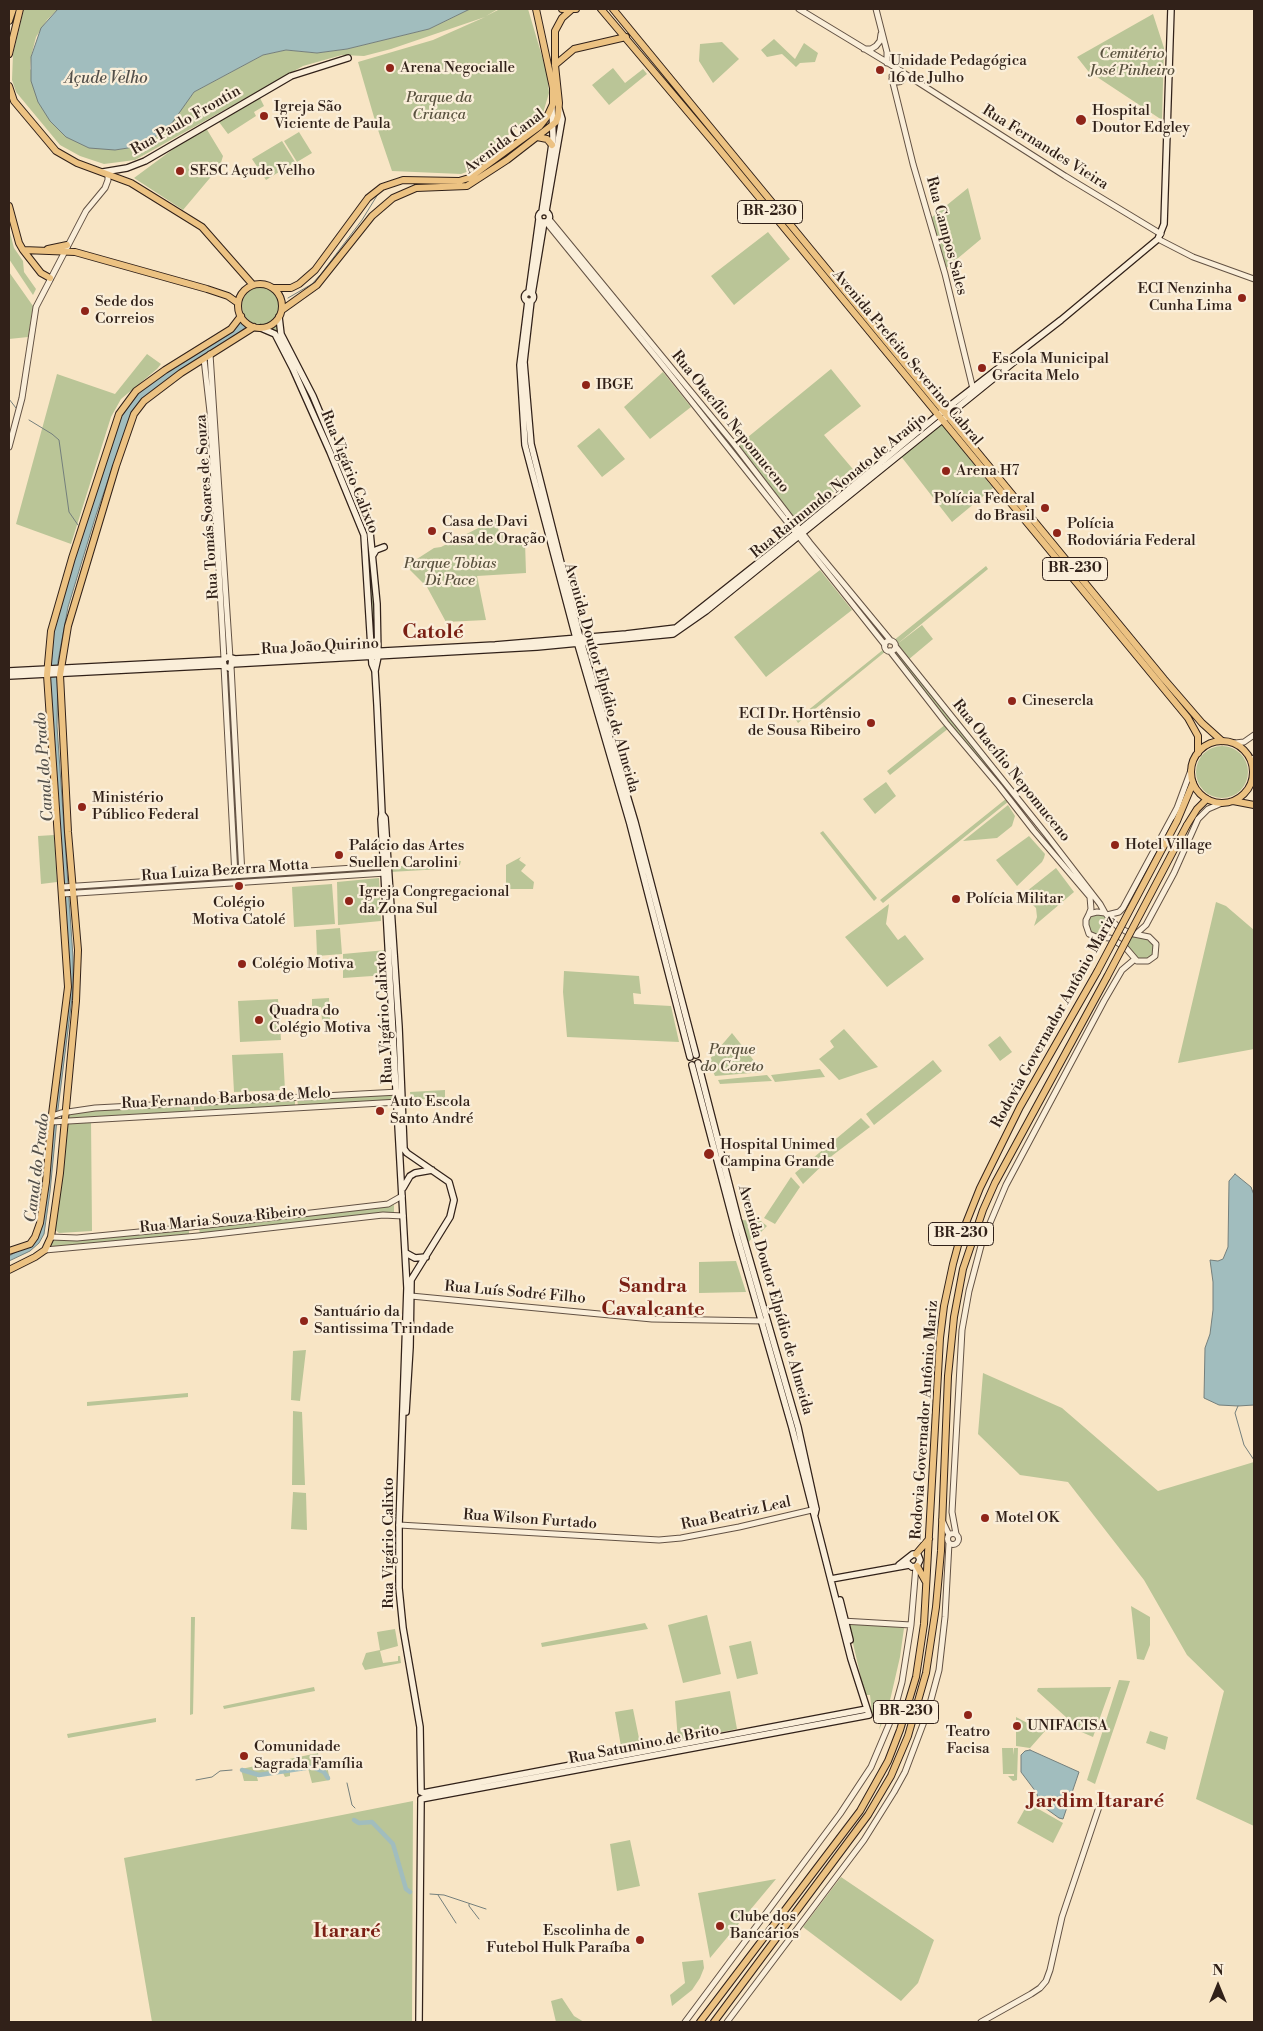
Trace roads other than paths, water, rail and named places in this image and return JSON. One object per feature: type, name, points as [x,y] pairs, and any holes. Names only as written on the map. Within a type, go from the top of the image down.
[{"type":"main road","points":[[9,21],[13,9]]},
{"type":"main road","points":[[9,54],[20,9]]},
{"type":"main road","name":"Avenida Canal","points":[[273,288],[292,288],[316,270],[368,198],[382,187],[403,180],[459,181],[472,177],[535,131],[547,117],[553,104],[553,80],[536,9]]},
{"type":"main road","points":[[562,9],[574,9]]},
{"type":"main road","name":"Avenida Canal","points":[[282,310],[317,285],[372,216],[393,198],[407,191],[424,187],[467,186],[506,160],[557,120],[559,109],[555,65],[555,30],[562,18],[574,9]]},
{"type":"main road","name":"Avenida Prefeito Severino Cabral","points":[[601,9],[1188,718],[1198,736],[1198,753]]},
{"type":"main road","name":"Avenida Prefeito Severino Cabral","points":[[613,9],[1164,679],[1207,729],[1222,741]]},
{"type":"main road","points":[[1159,236],[1164,219],[1171,9]]},
{"type":"main road","points":[[555,65],[574,49],[626,37]]},
{"type":"main road","name":"Rua Paulo Frontin","points":[[11,99],[60,154],[106,173],[145,161],[291,76],[348,58]]},
{"type":"main road","points":[[9,86],[11,99]]},
{"type":"main road","points":[[544,212],[552,145],[553,104]]},
{"type":"main road","points":[[544,212],[562,118],[559,109]]},
{"type":"main road","points":[[537,137],[547,139],[552,145]]},
{"type":"main road","points":[[106,173],[131,182],[147,191],[202,227],[253,285]]},
{"type":"main road","points":[[403,180],[407,191]]},
{"type":"main road","points":[[9,206],[19,243],[41,273],[50,278]]},
{"type":"main road","points":[[544,212],[549,215],[544,220],[539,214],[544,212]]},
{"type":"main road","name":"Avenida Doutor Elpídio de Almeida","points":[[544,220],[531,293],[525,296],[530,301],[524,362],[531,444],[579,640],[693,1056]]},
{"type":"main road","name":"Rua Raimundo Nonato de Araújo","points":[[677,630],[1060,320],[1159,236]]},
{"type":"main road","points":[[40,252],[67,245]]},
{"type":"main road","points":[[23,250],[75,252],[207,289],[228,296],[238,303]]},
{"type":"main road","points":[[9,1251],[25,1247],[35,1237],[40,1223],[68,987],[68,832],[60,672],[66,633],[74,602],[123,443],[134,414],[144,401],[181,373],[257,327],[272,325],[279,318],[282,310],[281,298],[273,288],[260,284],[253,285],[245,290],[238,303],[244,321],[257,327]]},
{"type":"main road","points":[[9,1270],[45,1250],[51,1237],[60,1173],[63,1113],[78,970],[67,890],[47,672],[53,622],[118,414],[136,392],[165,370],[231,329],[241,316]]},
{"type":"main road","name":"Rua Vigário Calixto","points":[[279,318],[281,334],[313,396],[370,532],[378,638],[375,654]]},
{"type":"main road","name":"Rua Raimundo Nonato de Araújo","points":[[946,413],[1012,364],[1055,328],[1060,320]]},
{"type":"main road","name":"Rua Vigário Calixto","points":[[257,327],[275,334],[293,369],[330,452],[364,535],[375,654],[382,814],[380,819],[386,870],[406,1254],[407,1316],[399,1525],[400,1588],[403,1628],[422,1744],[422,1796]]},
{"type":"main road","points":[[373,555],[384,547]]},
{"type":"main road","name":"Rua João Quirino","points":[[47,672],[375,654],[579,640],[677,630]]},
{"type":"main road","points":[[378,638],[383,646],[392,651]]},
{"type":"main road","name":"Rua João Quirino","points":[[375,654],[392,651],[579,640]]},
{"type":"main road","points":[[9,671],[47,672]]},
{"type":"main road","points":[[9,676],[47,672]]},
{"type":"main road","points":[[1222,741],[1235,743],[1249,756],[1254,767],[1252,782],[1240,797],[1232,801],[1222,803],[1207,799],[1196,789],[1193,783],[1191,770],[1198,753],[1208,744],[1222,741]]},
{"type":"main road","name":"Rodovia Governador Antônio Mariz","points":[[700,2022],[860,1811],[888,1761],[909,1703],[916,1677],[924,1624],[940,1338],[948,1284],[960,1238],[980,1188],[1020,1107],[1097,972],[1177,822],[1193,783]]},
{"type":"main road","name":"Rodovia Governador Antônio Mariz","points":[[714,2022],[868,1815],[891,1776],[908,1736],[926,1673],[936,1598],[942,1519],[948,1376],[954,1317],[963,1269],[983,1210],[995,1183],[1187,825],[1197,809],[1207,799]]},
{"type":"main road","points":[[1232,801],[1254,805]]},
{"type":"main road","points":[[693,1056],[700,1060],[695,1064],[689,1062],[693,1056]]},
{"type":"main road","name":"Avenida Doutor Elpídio de Almeida","points":[[695,1064],[737,1236],[765,1321],[868,1712]]},
{"type":"main road","name":"Rua Vigário Calixto","points":[[399,1102],[404,1149],[449,1182],[454,1200],[450,1217],[412,1280],[408,1397],[403,1426]]},
{"type":"main road","points":[[402,1194],[406,1182],[415,1173],[432,1170]]},
{"type":"main road","points":[[406,1254],[415,1258],[426,1257]]},
{"type":"main road","points":[[926,1582],[912,1565],[909,1555],[916,1554],[929,1539]]},
{"type":"main road","points":[[832,1577],[912,1565],[920,1560],[916,1554]]},
{"type":"main road","name":"Rua Satumino de Brito","points":[[422,1796],[868,1712]]},
{"type":"main road","points":[[418,2022],[422,1796]]},
{"type":"street","name":"Rua Fernandes Vieira","points":[[799,9],[900,70],[1193,257],[1254,279]]},
{"type":"street","points":[[876,9],[887,63],[896,79]]},
{"type":"street","points":[[864,49],[871,49],[878,44],[882,31]]},
{"type":"street","points":[[900,70],[904,77],[896,79],[892,72],[900,70]]},
{"type":"street","name":"Rua Fernandes Vieira","points":[[896,79],[917,82]]},
{"type":"street","name":"Rua Campos Sales","points":[[896,79],[895,90],[945,274],[973,389]]},
{"type":"street","points":[[9,447],[22,398],[34,313],[63,252],[86,211],[105,188],[108,180],[106,173]]},
{"type":"street","name":"Rua Otacílio Nepomuceno","points":[[544,220],[734,444],[885,645]]},
{"type":"street","name":"Rua Tomás Soares de Souza","points":[[210,354],[227,662],[235,876]]},
{"type":"street","name":"Rua Tomás Soares de Souza","points":[[204,359],[210,412],[242,875]]},
{"type":"street","name":"Rua Otacílio Nepomuceno","points":[[799,533],[891,641]]},
{"type":"street","points":[[891,641],[896,647],[890,651],[885,645],[891,641]]},
{"type":"street","name":"Rua Otacílio Nepomuceno","points":[[896,647],[1085,888],[1091,903],[1086,925],[1089,934],[1096,937],[1110,938],[1128,951]]},
{"type":"street","name":"Rua Otacílio Nepomuceno","points":[[890,651],[946,723],[1100,904],[1106,914],[1117,926],[1129,933],[1149,937]]},
{"type":"street","points":[[1235,743],[1244,742],[1254,735]]},
{"type":"street","points":[[1089,914],[1097,912],[1114,914],[1122,908],[1177,808],[1191,770]]},
{"type":"street","points":[[1136,934],[1146,925],[1174,872],[1198,819],[1208,809],[1222,803]]},
{"type":"street","points":[[346,869],[346,876]]},
{"type":"street","name":"Rua Luiza Bezerra Motta","points":[[67,890],[242,875],[346,869],[386,870]]},
{"type":"street","name":"Rua Luiza Bezerra Motta","points":[[67,890],[164,888],[346,876],[386,870]]},
{"type":"street","points":[[163,881],[164,888]]},
{"type":"street","points":[[1128,951],[1135,959],[1143,962],[1148,961],[1154,956],[1156,944],[1149,937],[1146,925]]},
{"type":"street","points":[[1122,970],[1128,951]]},
{"type":"street","points":[[1122,970],[1135,959]]},
{"type":"street","name":"BR-230","points":[[952,1535],[950,1526],[952,1519],[962,1330],[969,1291],[982,1242],[1006,1185],[1122,970]]},
{"type":"street","name":"Rua Fernando Barbosa de Melo","points":[[53,1119],[63,1113],[95,1108],[399,1092]]},
{"type":"street","name":"Rua Fernando Barbosa de Melo","points":[[53,1119],[64,1121],[399,1102]]},
{"type":"street","name":"Rua Maria Souza Ribeiro","points":[[51,1237],[77,1238],[388,1204],[402,1194]]},
{"type":"street","name":"Rua Maria Souza Ribeiro","points":[[45,1250],[191,1237],[383,1215],[403,1216]]},
{"type":"street","name":"Rua Luís Sodré Filho","points":[[411,1296],[652,1319],[765,1321]]},
{"type":"street","name":"Rua Beatriz Leal","points":[[659,1540],[739,1528],[815,1511]]},
{"type":"street","points":[[942,1519],[952,1535],[958,1540],[952,1544],[948,1539],[952,1535]]},
{"type":"street","name":"Rua Wilson Furtado","points":[[399,1525],[659,1540]]},
{"type":"street","name":"BR-230","points":[[727,2022],[864,1840],[905,1772],[928,1712],[942,1656],[949,1552],[952,1544]]},
{"type":"street","points":[[685,2022],[860,1785],[884,1740],[902,1682],[911,1625],[914,1579],[912,1565]]},
{"type":"street","points":[[844,1621],[911,1625]]},
{"type":"street","points":[[981,2022],[1031,1994],[1046,1981],[1062,1917],[1102,1798]]},
{"type":"water","name":"Açude Velho","points":[[58,9],[470,9],[429,29],[347,49],[317,53],[286,50],[263,55],[194,92],[172,123],[152,139],[128,148],[115,150],[89,148],[66,137],[50,121],[38,102],[31,81],[31,57],[41,28]]},
{"type":"water","points":[[240,322],[246,327],[131,414],[96,515],[68,607],[58,661],[57,726],[73,957],[73,990],[44,1234],[39,1243],[30,1251],[9,1261],[9,1256],[34,1242],[39,1234],[68,1000],[49,658],[51,638],[76,548],[121,413],[134,397],[155,379]]},
{"type":"water","points":[[1235,1174],[1251,1187],[1254,1195],[1254,1405],[1238,1406],[1219,1405],[1204,1398],[1205,1348],[1210,1334],[1213,1310],[1213,1282],[1210,1260],[1218,1261],[1223,1259],[1228,1247],[1229,1181]]},
{"type":"water","points":[[1030,1750],[1079,1772],[1063,1819],[1041,1805],[1036,1792],[1021,1772],[1021,1755],[1025,1751]]},
{"type":"waterway","name":"Canal do Prado","points":[[288,298],[312,284],[321,274],[362,220],[378,194]]},
{"type":"waterway","points":[[9,399],[16,408]]},
{"type":"waterway","points":[[29,420],[59,440],[69,512],[78,525]]},
{"type":"waterway","points":[[1238,1406],[1235,1413],[1244,1445],[1254,1460]]},
{"type":"waterway","points":[[242,1770],[259,1775],[312,1767],[324,1772],[328,1778]]},
{"type":"waterway","points":[[196,1780],[212,1777],[220,1771],[232,1770]]},
{"type":"waterway","points":[[347,1783],[352,1805],[355,1808]]},
{"type":"waterway","points":[[354,1820],[359,1823],[372,1822],[393,1844],[406,1889],[410,1892]]},
{"type":"waterway","points":[[430,1894],[444,1895],[486,1909]]},
{"type":"waterway","points":[[438,1895],[456,1923]]},
{"type":"waterway","points":[[469,1904],[479,1919]]},
{"type":"place","name":"Arena Negocialle","points":[[390,68]]},
{"type":"place","name":"Unidade Pedagógica 16 de Julho","points":[[880,70]]},
{"type":"place","name":"Igreja São Viciente de Paula","points":[[264,116]]},
{"type":"place","name":"Hospital Doutor Edgley","points":[[1081,120]]},
{"type":"place","name":"SESC Açude Velho","points":[[180,171]]},
{"type":"place","name":"ECI Nenzinha Cunha Lima","points":[[1242,298]]},
{"type":"place","name":"Sede dos Correios","points":[[85,311]]},
{"type":"place","name":"Escola Municipal Gracita Melo","points":[[982,368]]},
{"type":"place","name":"IBGE","points":[[586,385]]},
{"type":"place","name":"Arena H7","points":[[946,471]]},
{"type":"place","name":"Polícia Federal do Brasil","points":[[1045,508]]},
{"type":"place","name":"Casa de Davi Casa de Oração","points":[[432,531]]},
{"type":"place","name":"Polícia Rodoviária Federal","points":[[1057,533]]},
{"type":"place","name":"Cinesercla","points":[[1012,701]]},
{"type":"place","name":"ECI Dr. Hortênsio de Sousa Ribeiro","points":[[871,723]]},
{"type":"place","name":"Ministério Público Federal","points":[[82,807]]},
{"type":"place","name":"Hotel Village","points":[[1115,845]]},
{"type":"place","name":"Palácio das Artes Suellen Carolini","points":[[339,855]]},
{"type":"place","name":"Colégio Motiva Catolé","points":[[239,886]]},
{"type":"place","name":"Polícia Militar","points":[[956,899]]},
{"type":"place","name":"Igreja Congregacional da Zona Sul","points":[[349,901]]},
{"type":"place","name":"Colégio Motiva","points":[[242,964]]},
{"type":"place","name":"Quadra do Colégio Motiva","points":[[259,1020]]},
{"type":"place","name":"Auto Escola Santo André","points":[[380,1111]]},
{"type":"place","name":"Hospital Unimed Campina Grande","points":[[709,1154]]},
{"type":"place","name":"Santuário da Santissima Trindade","points":[[304,1321]]},
{"type":"place","name":"Motel OK","points":[[985,1518]]},
{"type":"place","name":"Teatro Facisa","points":[[968,1715]]},
{"type":"place","name":"UNIFACISA","points":[[1017,1726]]},
{"type":"place","name":"Comunidade Sagrada Família","points":[[244,1756]]},
{"type":"place","name":"Clube dos Bancários","points":[[720,1926]]},
{"type":"place","name":"Escolinha de Futebol Hulk Paraíba","points":[[640,1940]]},
{"type":"district","name":"Catolé","points":[[433,633]]},
{"type":"district","name":"Sandra Cavalcante","points":[[653,1298]]},
{"type":"district","name":"Jardim Itararé","points":[[1096,1802]]},
{"type":"district","name":"Itararé","points":[[347,1932]]},
{"type":"park label","name":"Cemitério José Pinheiro","points":[[1132,62]]},
{"type":"park label","name":"Parque da Criança","points":[[439,106]]},
{"type":"park label","name":"Parque Tobias Di Pace","points":[[450,572]]},
{"type":"park label","name":"Parque do Coreto","points":[[732,1058]]}]
